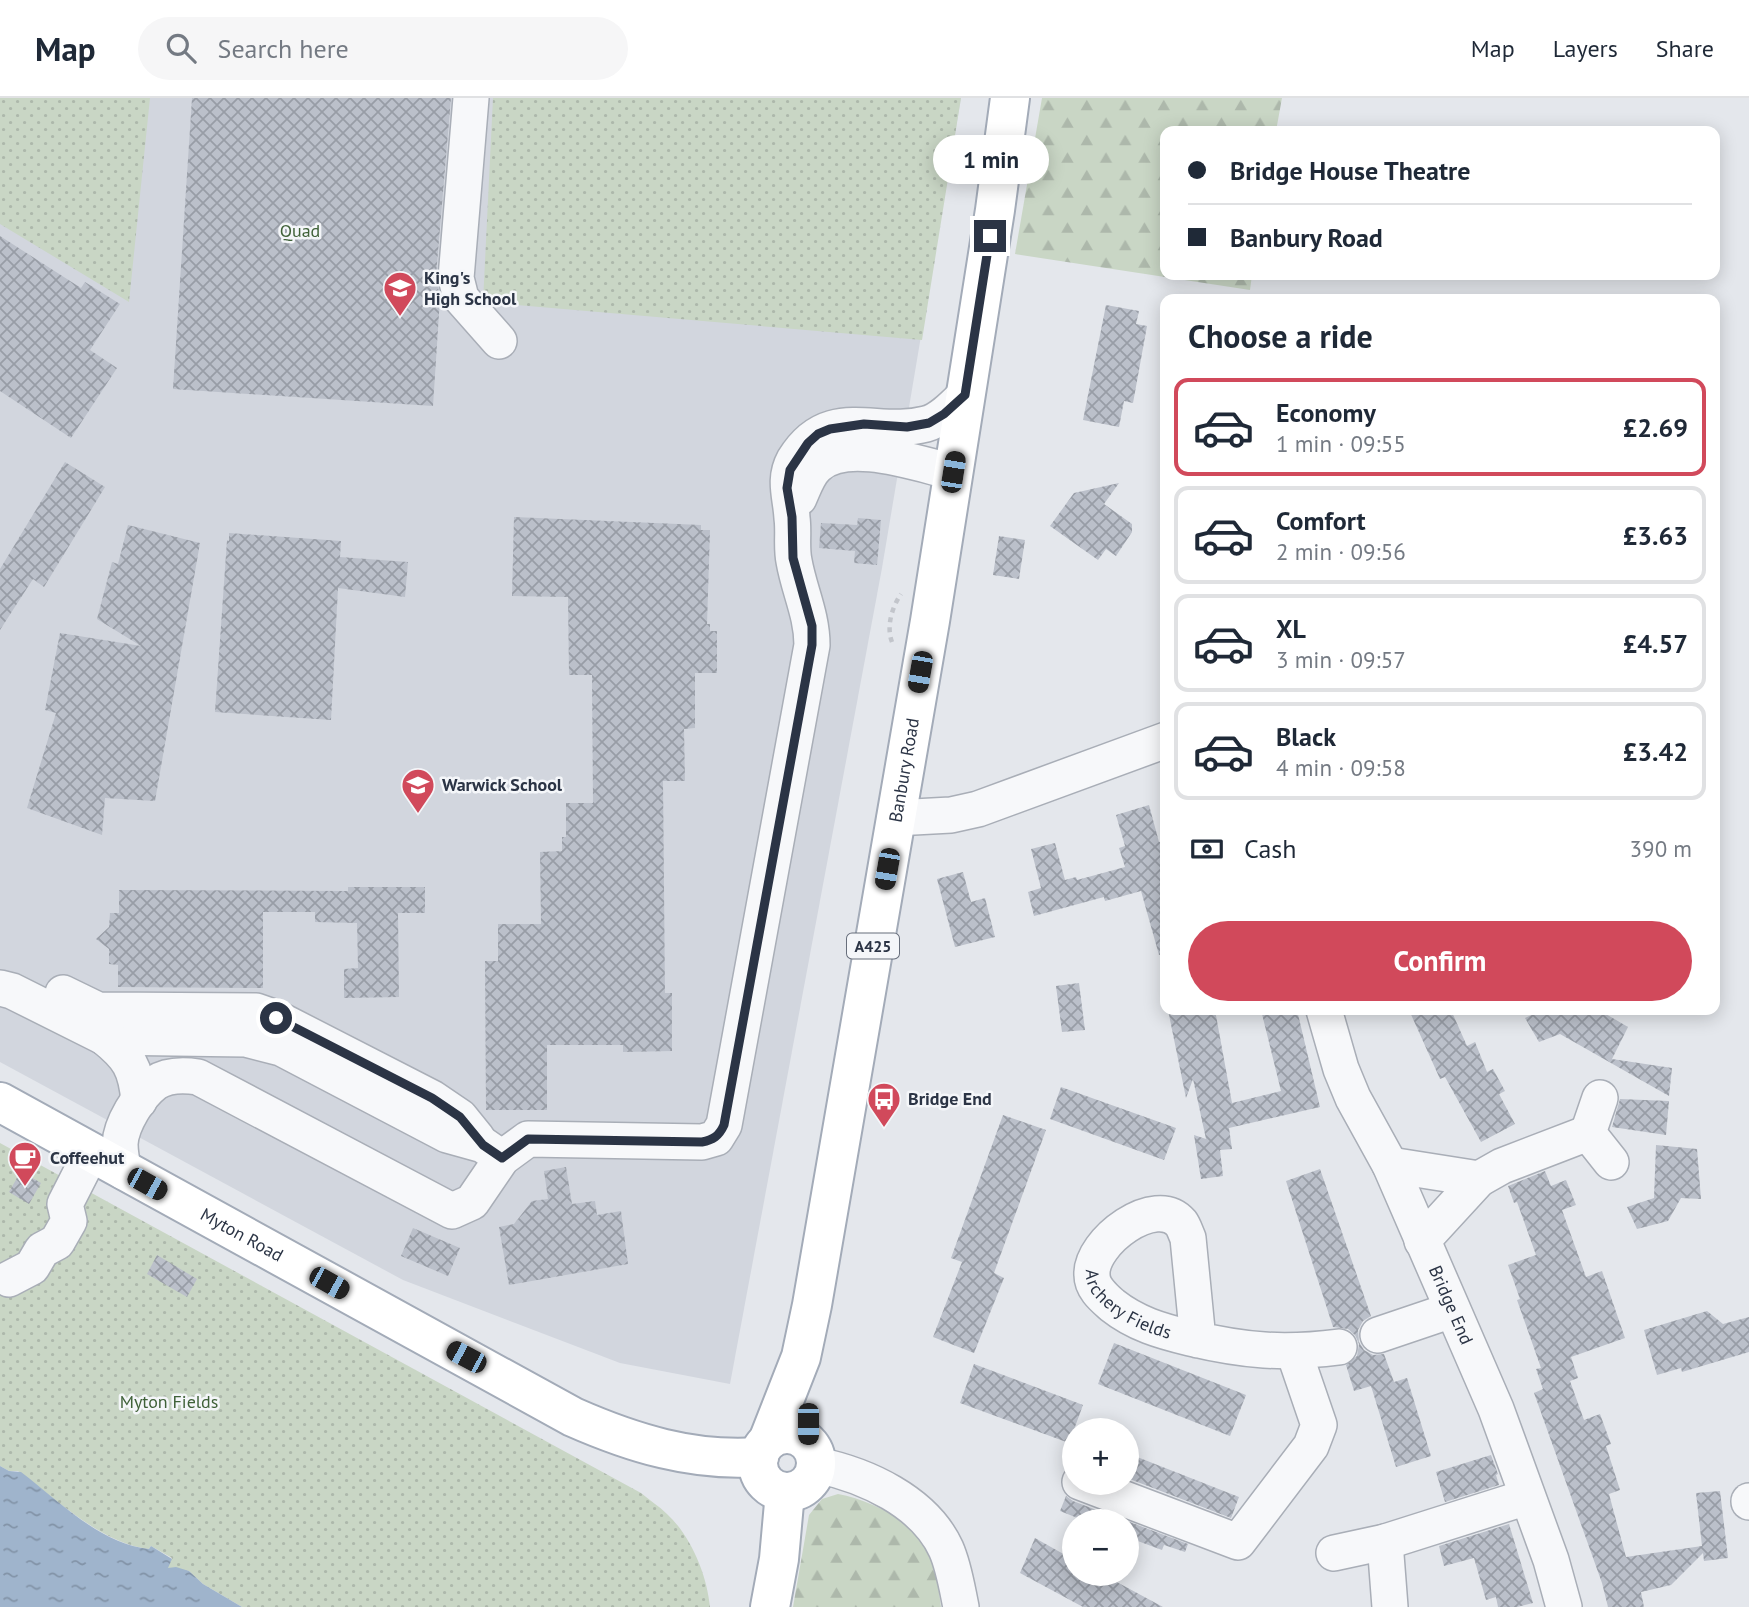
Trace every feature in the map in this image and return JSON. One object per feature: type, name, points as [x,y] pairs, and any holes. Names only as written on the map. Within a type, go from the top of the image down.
[{"type":"main road","name":"Banbury Road","points":[[763,1449],[801,1357],[953,472],[1010,98]]},
{"type":"main road","name":"Myton Road","points":[[0,1102],[573,1417],[645,1445],[685,1454],[720,1459],[763,1449]]},
{"type":"main road","name":"Banbury Road","points":[[801,1357],[812,1453]]},
{"type":"main road","points":[[784,1434],[801,1437],[812,1453],[815,1474],[804,1487],[785,1492],[771,1487],[765,1482],[758,1466],[763,1449],[784,1434]]},
{"type":"main road","points":[[770,1607],[779,1559],[785,1492]]},
{"type":"street","points":[[471,98],[456,278],[461,298],[499,341]]},
{"type":"street","points":[[104,1037],[246,1039],[281,1048],[447,1135],[492,1151],[528,1139],[702,1142],[716,1138],[724,1125],[812,645],[812,626],[793,558],[792,517],[787,488],[790,470],[799,453],[818,434],[840,426],[864,424],[907,427],[929,423],[944,414],[965,395]]},
{"type":"street","points":[[792,517],[816,466],[836,456],[856,453],[895,458],[953,472]]},
{"type":"street","points":[[895,818],[951,815],[978,809],[1160,742]]},
{"type":"street","points":[[0,975],[24,975],[98,1010],[256,1011],[276,1018],[432,1098],[460,1117],[492,1151]]},
{"type":"street","points":[[0,988],[12,991],[104,1037],[130,1062],[139,1101]]},
{"type":"street","name":"Bridge End","points":[[1325,1015],[1341,1069],[1353,1098],[1390,1165],[1496,1409],[1551,1560],[1564,1607]]},
{"type":"street","points":[[198,1077],[195,1068],[196,1052],[207,1037]]},
{"type":"street","points":[[124,1172],[120,1149],[122,1134],[139,1101],[155,1083],[165,1079],[198,1077],[452,1211],[472,1202],[492,1151]]},
{"type":"street","points":[[1588,1133],[1600,1098]]},
{"type":"street","points":[[1588,1133],[1611,1162]]},
{"type":"street","points":[[1422,1241],[1479,1179],[1502,1166],[1588,1133]]},
{"type":"street","points":[[9,1279],[32,1267],[41,1250],[57,1242],[69,1221],[65,1204],[91,1153]]},
{"type":"street","points":[[1390,1165],[1479,1179]]},
{"type":"street","points":[[1378,1335],[1452,1310]]},
{"type":"street","name":"Archery Fields","points":[[1198,1340],[1225,1347],[1294,1352],[1339,1347]]},
{"type":"street","points":[[1114,1495],[1238,1542],[1311,1446],[1319,1425],[1294,1352]]},
{"type":"street","points":[[812,1453],[880,1486],[916,1511],[934,1529],[946,1549],[961,1607]]},
{"type":"street","points":[[1334,1552],[1385,1542],[1527,1497]]},
{"type":"street","points":[[1385,1542],[1390,1607]]},
{"type":"shaded area","name":"Warwick School","points":[[0,98],[961,98],[882,568],[730,1384],[620,1363],[403,1280],[0,1062]]},
{"type":"green space","points":[[0,98],[150,98],[129,302],[0,224]]},
{"type":"green space","points":[[493,98],[961,98],[922,340],[483,302]]},
{"type":"green space","points":[[1042,98],[1282,98],[1277,126],[1160,126],[1160,276],[1015,254]]},
{"type":"green space","points":[[1185,280],[1251,280],[1250,290]]},
{"type":"green space","name":"Myton Fields","points":[[0,1143],[641,1493],[664,1511],[683,1533],[701,1569],[710,1607],[242,1607],[203,1584],[189,1571],[167,1569],[172,1558],[151,1546],[149,1549],[131,1545],[97,1529],[18,1471],[9,1471],[0,1466]]},
{"type":"green space","points":[[838,1494],[864,1501],[891,1514],[914,1532],[930,1554],[941,1607],[793,1607],[809,1515],[822,1499]]},
{"type":"water","points":[[0,1466],[9,1471],[21,1472],[97,1530],[131,1545],[149,1549],[151,1546],[172,1559],[168,1568],[176,1567],[189,1571],[203,1584],[242,1607],[0,1607]]},
{"type":"building","name":"King's High School","points":[[192,98],[451,98],[436,276],[440,298],[433,406],[173,389]]},
{"type":"building","points":[[0,236],[81,288],[85,282],[120,304],[90,350],[117,368],[71,438],[0,391]]},
{"type":"building","points":[[1106,305],[1139,311],[1136,324],[1147,326],[1133,403],[1124,401],[1119,427],[1083,420]]},
{"type":"building","points":[[65,462],[105,487],[44,587],[33,579],[0,630],[0,569]]},
{"type":"building","points":[[1119,483],[1104,504],[1132,524],[1132,532],[1116,556],[1106,549],[1098,560],[1050,526],[1074,493]]},
{"type":"building","points":[[514,517],[701,525],[701,530],[710,530],[707,624],[710,624],[710,631],[717,631],[717,673],[695,673],[695,728],[684,729],[685,781],[663,781],[665,993],[672,993],[672,1051],[623,1052],[623,1045],[547,1045],[547,1110],[486,1110],[485,961],[498,961],[498,924],[541,924],[540,852],[562,851],[562,837],[566,837],[566,803],[593,803],[592,675],[569,675],[568,597],[512,596]]},
{"type":"building","points":[[858,518],[881,520],[877,565],[854,563],[855,551],[819,548],[821,523],[857,525]]},
{"type":"building","points":[[128,525],[200,543],[155,801],[105,798],[102,835],[27,808],[56,713],[45,710],[60,633],[141,646],[97,619],[112,562],[118,564]]},
{"type":"building","points":[[229,533],[341,541],[340,557],[408,562],[405,597],[338,588],[331,720],[215,712]]},
{"type":"building","points":[[999,536],[1025,540],[1019,579],[993,575]]},
{"type":"building","points":[[1149,805],[1160,842],[1160,955],[1141,891],[1105,901],[1104,897],[1034,916],[1028,892],[1041,888],[1031,849],[1055,843],[1065,880],[1076,877],[1077,880],[1125,867],[1119,848],[1125,846],[1116,815]]},
{"type":"building","points":[[963,872],[971,902],[985,898],[995,937],[955,947],[937,879]]},
{"type":"building","points":[[348,887],[425,887],[425,913],[398,913],[399,997],[344,998],[344,969],[358,968],[357,923],[315,922],[315,912],[263,912],[263,988],[118,987],[118,965],[109,964],[109,949],[96,939],[109,927],[110,913],[119,913],[119,890],[348,891]]},
{"type":"building","points":[[1079,983],[1085,1030],[1062,1032],[1056,986]]},
{"type":"building","points":[[1169,1015],[1216,1015],[1232,1103],[1281,1091],[1262,1015],[1298,1015],[1320,1107],[1229,1128],[1232,1149],[1220,1150],[1223,1176],[1201,1179],[1194,1135],[1206,1139],[1193,1079],[1186,1098]]},
{"type":"building","points":[[1411,1015],[1453,1015],[1467,1046],[1475,1042],[1487,1072],[1493,1069],[1505,1091],[1499,1094],[1515,1124],[1481,1142],[1445,1077],[1440,1079]]},
{"type":"building","points":[[1531,1015],[1608,1015],[1628,1027],[1612,1059],[1672,1068],[1669,1096],[1560,1034],[1539,1042],[1525,1018]]},
{"type":"building","points":[[1061,1087],[1176,1128],[1164,1160],[1050,1119]]},
{"type":"building","points":[[1620,1099],[1669,1101],[1666,1135],[1612,1127]]},
{"type":"building","points":[[1003,1115],[1046,1130],[994,1273],[1004,1278],[974,1353],[933,1337],[962,1262],[951,1258]]},
{"type":"building","points":[[1656,1145],[1697,1149],[1701,1199],[1681,1198],[1668,1221],[1637,1229],[1627,1207],[1654,1198]]},
{"type":"building","points":[[566,1167],[572,1204],[595,1201],[597,1215],[621,1211],[628,1264],[509,1285],[499,1227],[514,1224],[532,1201],[548,1199],[544,1171]]},
{"type":"building","points":[[1320,1169],[1371,1316],[1363,1321],[1358,1330],[1359,1342],[1364,1350],[1373,1355],[1384,1354],[1394,1382],[1407,1378],[1431,1456],[1396,1467],[1371,1386],[1354,1391],[1346,1365],[1357,1356],[1359,1344],[1348,1329],[1333,1327],[1286,1181]]},
{"type":"building","name":"Coffeehut","points":[[21,1171],[41,1183],[29,1204],[9,1192]]},
{"type":"building","points":[[1545,1171],[1551,1186],[1566,1180],[1576,1205],[1562,1210],[1586,1277],[1602,1271],[1625,1338],[1571,1357],[1578,1378],[1570,1381],[1584,1420],[1600,1414],[1611,1444],[1606,1446],[1620,1490],[1609,1494],[1626,1557],[1702,1546],[1696,1493],[1720,1491],[1728,1558],[1704,1561],[1703,1553],[1671,1585],[1641,1592],[1644,1607],[1608,1607],[1602,1583],[1534,1393],[1543,1389],[1536,1369],[1541,1368],[1517,1300],[1520,1299],[1508,1265],[1536,1255],[1517,1202],[1514,1203],[1508,1186]]},
{"type":"building","points":[[413,1228],[460,1248],[448,1276],[401,1256]]},
{"type":"building","points":[[157,1255],[197,1279],[187,1297],[147,1274]]},
{"type":"building","points":[[1707,1311],[1723,1324],[1749,1317],[1749,1352],[1682,1372],[1681,1368],[1657,1375],[1644,1330]]},
{"type":"building","points":[[1114,1343],[1246,1395],[1230,1436],[1098,1384]]},
{"type":"building","points":[[974,1364],[1083,1405],[1078,1418],[1062,1418],[1062,1440],[960,1403]]},
{"type":"building","points":[[1491,1455],[1499,1485],[1445,1502],[1436,1472]]},
{"type":"building","points":[[1139,1458],[1239,1497],[1231,1518],[1139,1483]]},
{"type":"building","points":[[1066,1496],[1094,1509],[1062,1509],[1060,1511]]},
{"type":"building","points":[[1509,1524],[1533,1603],[1517,1607],[1498,1607],[1496,1597],[1486,1600],[1474,1558],[1444,1566],[1439,1546]]},
{"type":"building","points":[[1139,1526],[1188,1544],[1185,1552],[1164,1545],[1162,1550],[1139,1541]]},
{"type":"building","points":[[1035,1538],[1062,1553],[1062,1586],[1124,1586],[1163,1607],[1083,1607],[1020,1573]]},
{"type":"place","name":"King's High School","points":[[400,318]]},
{"type":"place","name":"Warwick School","points":[[418,815]]},
{"type":"place","name":"Bridge End","points":[[884,1129]]},
{"type":"place","name":"Coffeehut","points":[[25,1188]]},
{"type":"route","points":[[276,1018],[432,1098],[460,1117],[483,1145],[502,1158],[528,1139],[702,1142],[716,1138],[721,1133],[812,645],[809,612],[793,558],[788,476],[799,453],[818,434],[840,426],[864,424],[907,427],[929,423],[944,414],[965,395],[990,236]]},
{"type":"park label","name":"Quad","points":[[300,231]]}]
